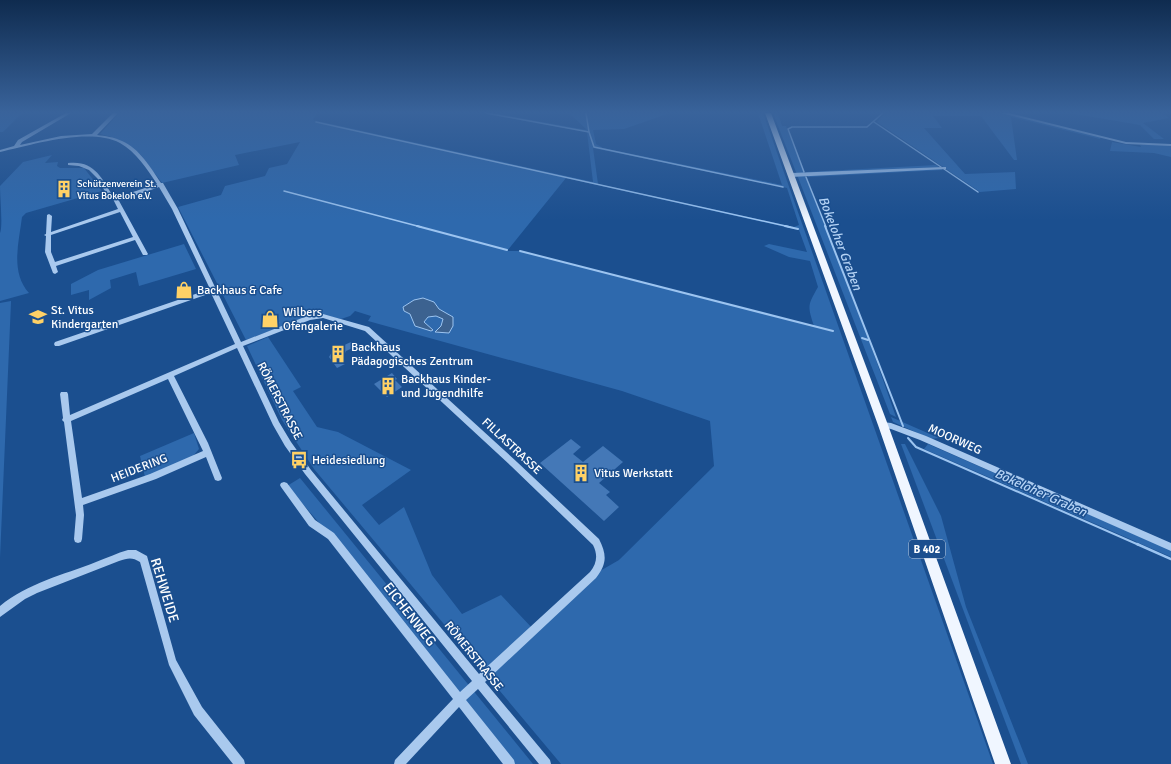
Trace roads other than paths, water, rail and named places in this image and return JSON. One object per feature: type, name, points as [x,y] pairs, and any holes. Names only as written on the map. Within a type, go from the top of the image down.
[{"type":"main road","name":"B 402","points":[[781,149],[1003,764]]},
{"type":"street","name":"RÖMERSTRASSE","points":[[129,149],[161,184],[175,208],[276,423],[299,460],[546,764]]},
{"type":"street","points":[[70,164],[84,165],[92,169],[111,196],[116,198],[161,184]]},
{"type":"street","points":[[791,175],[944,168]]},
{"type":"street","points":[[116,198],[145,254]]},
{"type":"street","points":[[47,235],[122,210]]},
{"type":"street","points":[[49,216],[47,235],[48,252],[54,272]]},
{"type":"street","points":[[52,265],[137,238]]},
{"type":"street","points":[[57,344],[213,290]]},
{"type":"street","name":"FILLASTRASSE","points":[[239,345],[316,316],[323,316],[367,330],[514,464],[596,542],[601,558],[599,568],[593,575],[460,699],[399,764]]},
{"type":"street","points":[[66,420],[239,345]]},
{"type":"street","points":[[170,375],[204,443],[218,478]]},
{"type":"street","points":[[64,394],[66,420],[80,515],[78,539]]},
{"type":"street","name":"MOORWEG","points":[[882,425],[891,426],[923,438],[1171,547]]},
{"type":"street","name":"HEIDERING","points":[[78,503],[153,477],[207,453]]},
{"type":"street","name":"EICHENWEG","points":[[284,486],[312,524],[330,536],[510,764]]},
{"type":"street","name":"REHWEIDE","points":[[0,612],[22,595],[36,588],[117,558],[132,554],[138,555],[144,559],[172,662],[198,711],[240,764]]},
{"type":"waterway","points":[[436,149],[790,227]]},
{"type":"waterway","points":[[602,149],[783,187]]},
{"type":"waterway","name":"Bokeloher Graben","points":[[795,149],[804,172]]},
{"type":"waterway","points":[[914,149],[941,167]]},
{"type":"waterway","points":[[944,169],[978,192]]},
{"type":"waterway","name":"Bokeloher Graben","points":[[806,177],[826,227]]},
{"type":"waterway","points":[[284,191],[421,227]]},
{"type":"waterway","points":[[417,226],[507,250]]},
{"type":"waterway","points":[[785,226],[798,229]]},
{"type":"waterway","name":"Bokeloher Graben","points":[[825,226],[903,426]]},
{"type":"waterway","points":[[520,251],[833,331]]},
{"type":"waterway","name":"Bokeloher Graben","points":[[862,338],[868,340]]},
{"type":"waterway","name":"Bokeloher Graben","points":[[908,438],[916,447],[1139,545]]},
{"type":"waterway","name":"Bokeloher Graben","points":[[1137,544],[1171,559]]},
{"type":"place","name":"Schützenverein St. Vitus Bokeloh e.V.","points":[[64,189]]},
{"type":"place","name":"Backhaus & Cafe","points":[[184,290]]},
{"type":"place","name":"St. Vitus Kindergarten","points":[[38,317]]},
{"type":"place","name":"Wilbers Ofengalerie","points":[[270,319]]},
{"type":"place","name":"Backhaus Pädagogisches Zentrum","points":[[338,354]]},
{"type":"place","name":"Backhaus Kinder- und Jugendhilfe","points":[[388,386]]},
{"type":"place","name":"Heidesiedlung","points":[[299,460]]},
{"type":"place","name":"Vitus Werkstatt","points":[[581,473]]}]
